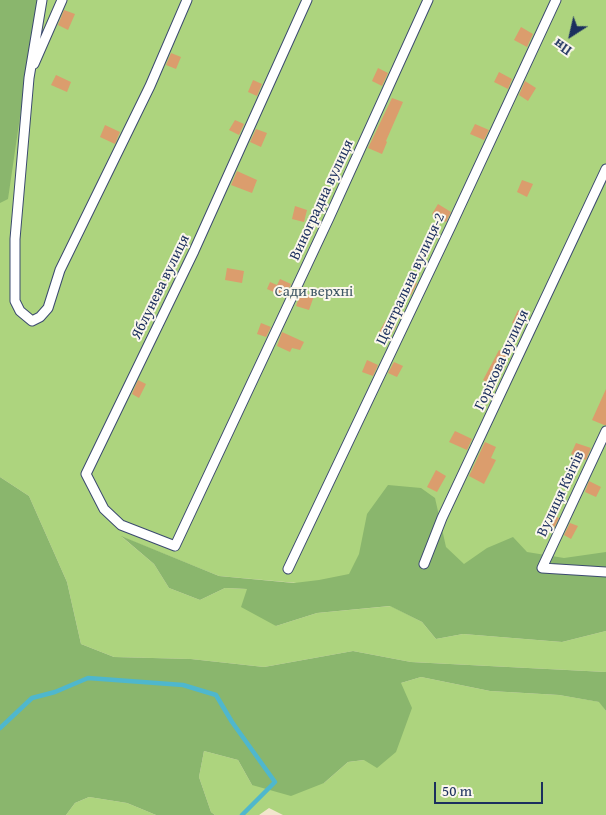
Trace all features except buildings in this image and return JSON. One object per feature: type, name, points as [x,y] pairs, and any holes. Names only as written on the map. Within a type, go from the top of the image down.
[{"type":"lane","points":[[42,0],[29,78],[15,239],[14,302],[20,311],[32,321],[40,317],[48,308],[60,270],[150,86],[187,0]]},
{"type":"lane","points":[[29,78],[62,0]]},
{"type":"lane","name":"Яблунева вулиця","points":[[175,546],[121,525],[104,508],[86,474],[194,250],[307,0]]},
{"type":"lane","name":"Виноградна вулиця","points":[[175,546],[329,218],[428,0]]},
{"type":"lane","name":"Центральна вулиця-2","points":[[288,569],[556,0]]},
{"type":"lane","name":"Горіхова вулиця","points":[[424,564],[442,518],[606,169]]},
{"type":"lane","name":"Вулиця Квітів","points":[[606,431],[542,568],[606,572]]},
{"type":"green space","name":"Сади верхні","points":[[0,0],[606,0],[606,611],[219,576],[122,537],[154,564],[169,588],[200,600],[225,588],[247,589],[276,626],[317,613],[391,606],[422,622],[436,639],[463,634],[562,642],[606,631],[606,672],[411,662],[353,651],[264,667],[191,659],[114,657],[81,644],[67,582],[29,496],[0,477]]},
{"type":"green space","points":[[0,0],[37,0],[8,199],[0,203]]},
{"type":"green space","points":[[0,477],[29,496],[67,582],[81,644],[114,657],[191,659],[264,667],[353,651],[411,662],[606,672],[606,711],[599,702],[559,695],[490,691],[421,677],[401,683],[412,708],[396,752],[377,768],[364,760],[348,762],[324,783],[291,796],[252,785],[238,760],[204,751],[199,777],[211,812],[215,815],[156,815],[127,803],[89,797],[75,803],[66,815],[0,815]]},
{"type":"green space","points":[[388,485],[421,488],[435,498],[446,547],[464,564],[487,548],[513,537],[527,552],[564,558],[606,552],[606,631],[562,642],[463,634],[436,639],[422,622],[390,606],[317,613],[276,626],[241,607],[247,589],[225,588],[200,600],[169,588],[154,564],[121,536],[219,576],[294,583],[319,580],[349,574],[359,554],[367,514]]},
{"type":"green space","points":[[421,677],[490,691],[559,695],[600,702],[606,711],[606,815],[283,815],[269,808],[259,815],[215,815],[211,812],[199,777],[204,751],[238,760],[252,785],[324,783],[348,762],[364,760],[401,683]]},
{"type":"green space","points":[[89,797],[127,803],[156,815],[66,815],[75,803]]},
{"type":"waterway","points":[[0,728],[32,698],[55,692],[88,678],[183,685],[216,695],[232,722],[275,782],[242,815]]}]
